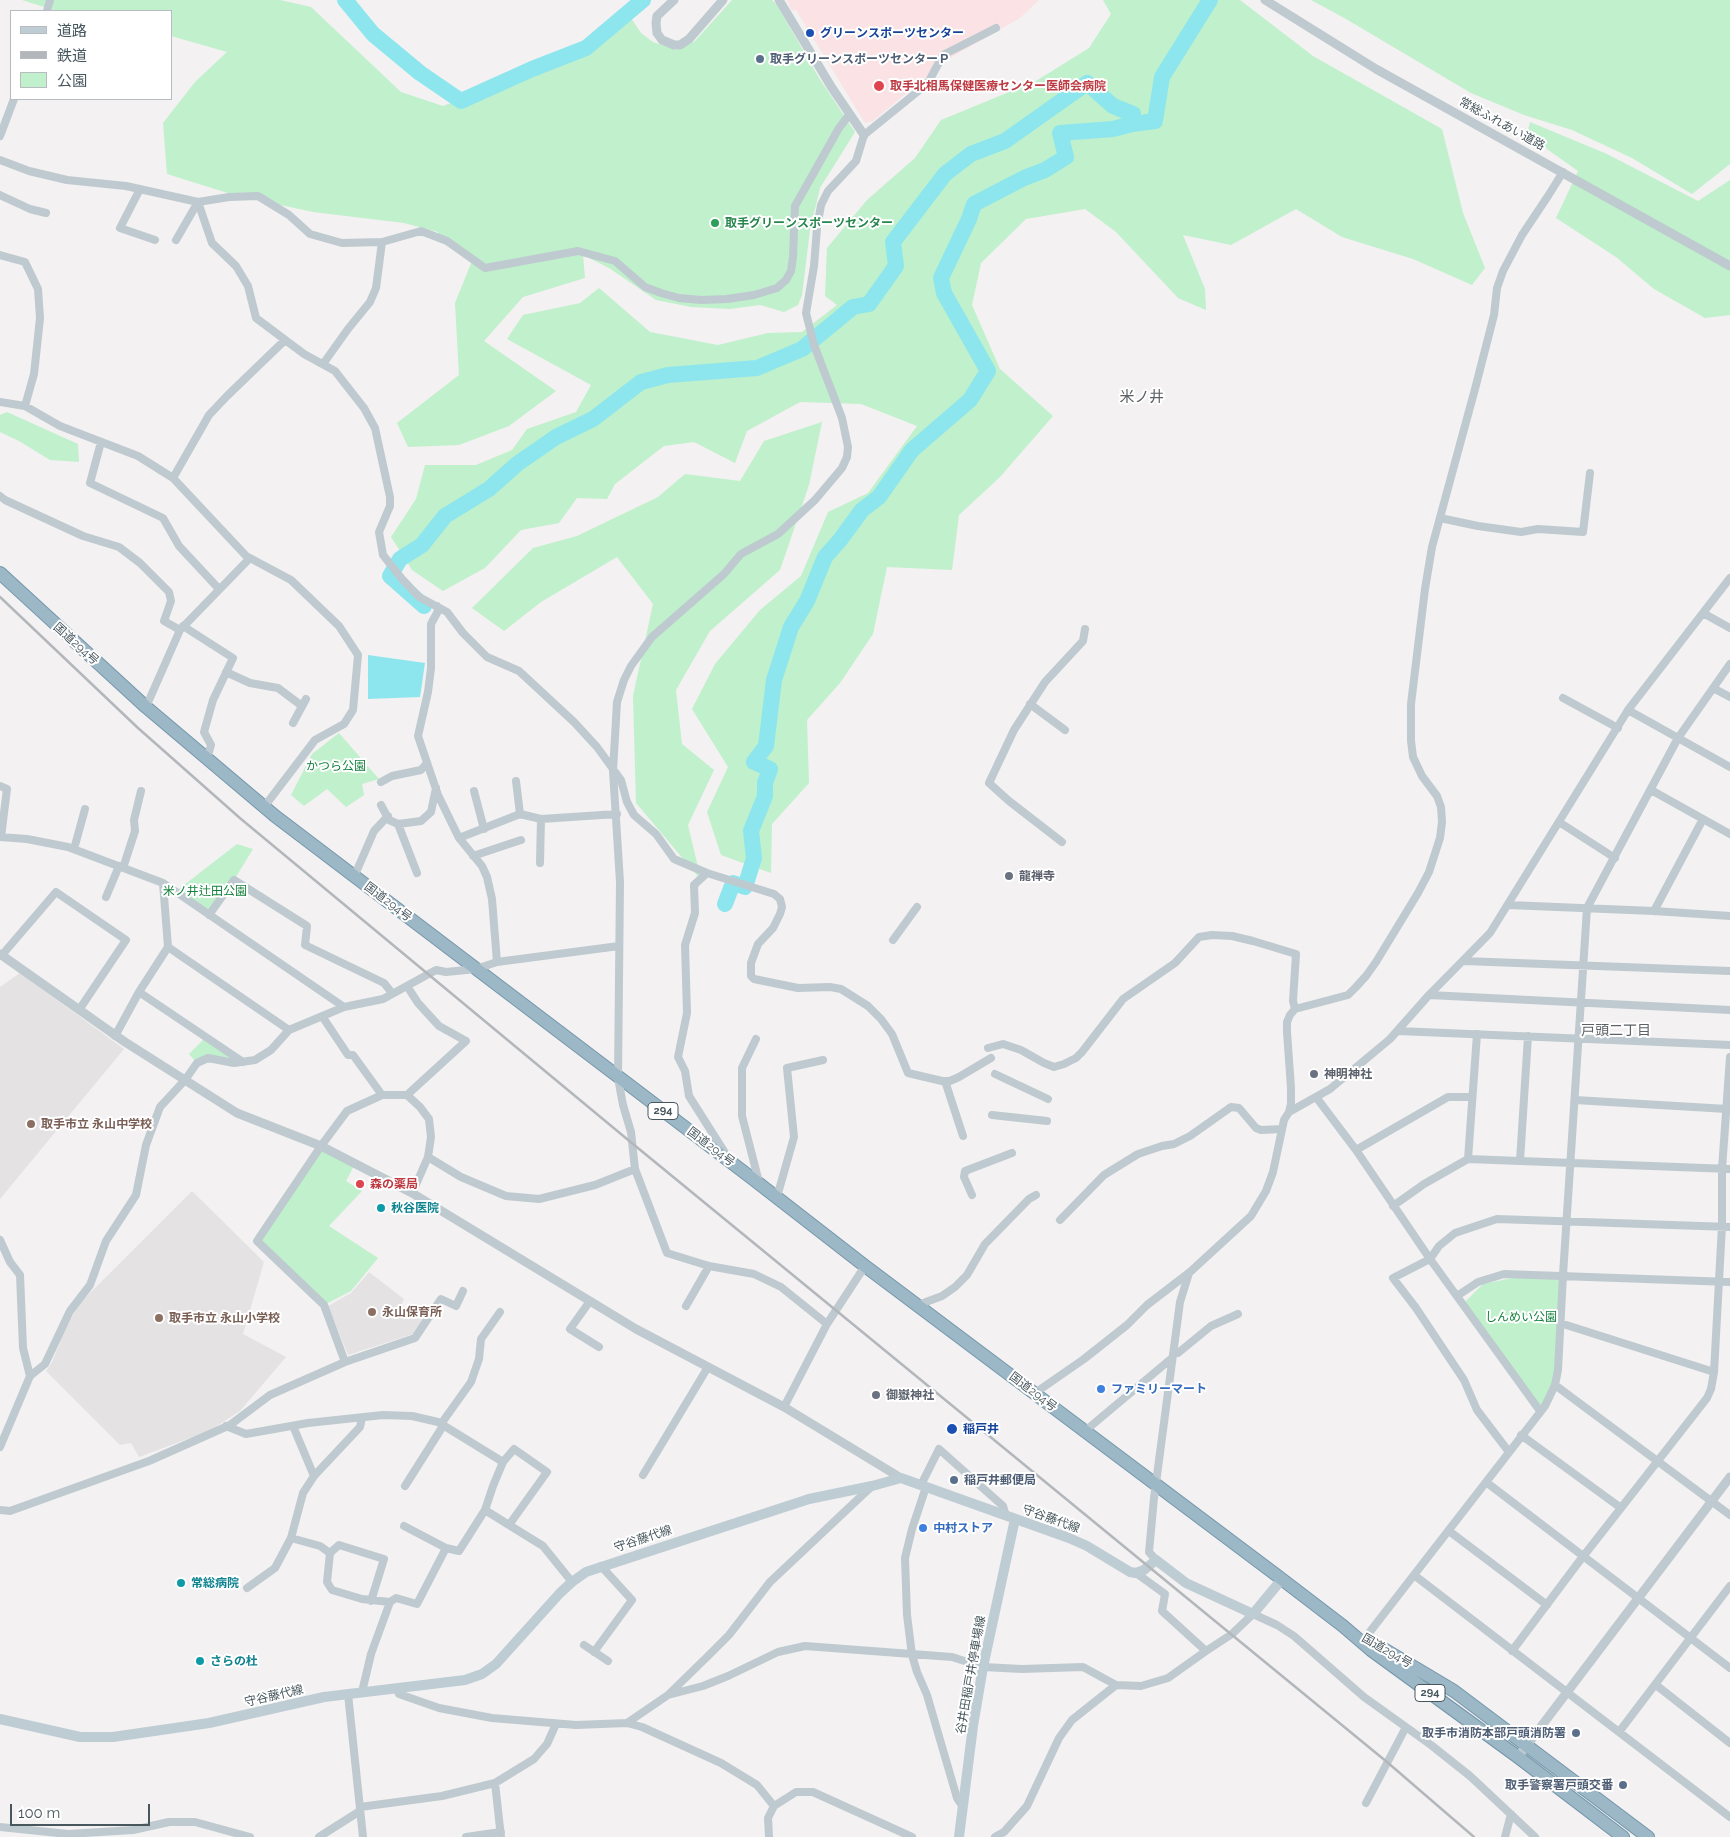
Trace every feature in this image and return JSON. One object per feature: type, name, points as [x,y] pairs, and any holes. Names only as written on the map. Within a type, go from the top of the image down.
[{"type":"highway","name":"国道294号","points":[[0,574],[146,707],[264,807],[865,1266],[1364,1640],[1623,1837]]},
{"type":"highway","name":"国道294号","points":[[1364,1640],[1454,1691],[1648,1837]]},
{"type":"main road","name":"守谷藤代線","points":[[0,1719],[80,1737],[113,1738],[209,1723],[324,1697],[445,1684],[465,1680],[482,1674],[496,1664],[538,1616],[572,1582],[586,1572],[809,1499],[901,1478],[1069,1538],[1087,1546],[1130,1572],[1136,1573]]},
{"type":"main road","name":"谷井田稲戸井停車場線","points":[[959,1837],[973,1726],[1010,1517]]},
{"type":"main road","points":[[1136,1573],[1144,1570],[1156,1560],[1186,1583],[1254,1614],[1282,1579]]},
{"type":"street","points":[[674,0],[658,16],[656,22],[657,33],[662,40],[674,45],[680,45],[689,39],[723,0]]},
{"type":"street","points":[[779,0],[849,115],[864,135]]},
{"type":"street","name":"常総ふれあい道路","points":[[1265,0],[1376,69],[1730,266]]},
{"type":"street","points":[[827,1324],[781,1287],[754,1274],[709,1266],[667,1253],[635,1169],[631,1132],[618,1078],[620,882],[613,771],[617,702],[631,666],[652,638],[724,574],[741,554],[778,534],[815,500],[842,468],[847,457],[848,447],[842,418],[814,345],[806,313],[821,205],[828,191],[856,161],[864,135],[922,88],[944,55],[996,28]]},
{"type":"street","points":[[0,136],[14,100]]},
{"type":"street","points":[[0,160],[67,180],[140,189],[198,202],[230,197],[258,196],[289,216],[310,234],[322,239],[342,243],[382,242],[421,230],[447,241],[485,268],[578,251],[615,261],[645,287],[679,298],[718,300],[754,295],[777,288],[786,280],[791,271],[795,206],[839,128],[849,115]]},
{"type":"street","points":[[1290,1112],[1291,1088],[1287,1022],[1290,1015],[1296,1009],[1348,995],[1366,976],[1418,893],[1436,853],[1442,829],[1441,807],[1437,796],[1422,776],[1413,757],[1411,704],[1432,547],[1494,315],[1497,288],[1503,271],[1522,235],[1563,172]]},
{"type":"street","points":[[140,189],[120,228],[154,240]]},
{"type":"street","points":[[0,195],[30,209],[46,213]]},
{"type":"street","points":[[176,240],[198,202]]},
{"type":"street","points":[[198,202],[212,243],[236,266],[248,286],[256,318],[304,354],[335,371],[364,408],[375,428],[390,497],[390,506],[380,532],[383,555],[402,579],[419,597],[447,612],[463,634],[487,657],[519,671],[597,746],[621,780],[627,802],[634,815],[656,834],[674,859],[706,873],[774,894],[780,899],[782,907],[780,914],[773,928],[758,944],[750,971],[751,976],[754,979],[798,988],[830,987],[841,989],[868,1006],[881,1019],[892,1034],[908,1073],[945,1081],[959,1077],[991,1058]]},
{"type":"street","points":[[323,364],[370,302],[376,288],[382,242]]},
{"type":"street","points":[[0,255],[25,262],[38,289],[40,318],[34,374],[24,406]]},
{"type":"street","points":[[173,478],[209,415],[285,340]]},
{"type":"street","points":[[0,402],[24,406],[60,426],[138,456],[173,478],[248,557],[291,580],[340,626],[358,655],[353,710],[344,724],[315,740],[264,807]]},
{"type":"street","points":[[101,442],[90,483],[163,518],[179,546],[219,589]]},
{"type":"street","points":[[1440,518],[1521,532],[1538,529],[1583,532],[1590,473]]},
{"type":"street","points":[[0,496],[83,536],[119,547],[140,563],[169,592],[171,601],[164,621],[181,628],[233,658],[213,700],[204,732],[211,745],[207,759]]},
{"type":"street","points":[[146,707],[181,628],[249,559],[248,557]]},
{"type":"street","points":[[1035,1393],[1091,1353],[1127,1324],[1167,1289],[1190,1272],[1251,1216],[1266,1191],[1273,1172],[1284,1120],[1290,1112],[1330,1088],[1398,1031],[1429,995],[1490,933],[1628,710],[1730,578]]},
{"type":"street","points":[[437,606],[438,611],[431,624],[431,668],[428,692],[418,736],[436,788],[459,838],[482,866],[487,877],[492,899],[497,962]]},
{"type":"street","points":[[1703,613],[1730,628]]},
{"type":"street","points":[[1062,842],[1009,802],[989,783],[1014,730],[1030,704],[1045,682],[1083,641],[1085,629]]},
{"type":"street","points":[[1364,1640],[1540,1412],[1555,1385],[1558,1370],[1587,908],[1678,738],[1730,664]]},
{"type":"street","points":[[226,672],[250,683],[278,688],[304,702],[293,723]]},
{"type":"street","points":[[1713,688],[1730,697]]},
{"type":"street","points":[[1563,698],[1618,728]]},
{"type":"street","points":[[1030,704],[1066,730]]},
{"type":"street","points":[[1628,710],[1730,767]]},
{"type":"street","points":[[381,782],[392,776],[421,770],[427,763]]},
{"type":"street","points":[[516,781],[520,814]]},
{"type":"street","points":[[0,786],[7,789],[1,837],[27,839],[74,848],[163,883],[344,1007]]},
{"type":"street","points":[[381,805],[389,820],[398,824],[421,821],[431,812],[436,788]]},
{"type":"street","points":[[1651,790],[1730,834]]},
{"type":"street","points":[[106,896],[121,867],[135,831],[134,820],[142,791]]},
{"type":"street","points":[[474,791],[484,829]]},
{"type":"street","points":[[74,848],[85,809]]},
{"type":"street","points":[[459,838],[520,814],[541,819],[617,814]]},
{"type":"street","points":[[354,877],[374,831],[388,816]]},
{"type":"street","points":[[540,863],[541,819]]},
{"type":"street","points":[[1654,911],[1703,819]]},
{"type":"street","points":[[1559,822],[1615,858]]},
{"type":"street","points":[[398,824],[416,873]]},
{"type":"street","points":[[474,856],[521,840]]},
{"type":"street","points":[[706,873],[694,885],[695,913],[684,945],[686,1013],[678,1057],[685,1071],[690,1096],[730,1162]]},
{"type":"street","points":[[209,915],[234,880],[307,926],[305,945],[384,983],[392,993]]},
{"type":"street","points":[[115,1036],[139,992],[168,946],[163,883]]},
{"type":"street","points":[[79,1010],[126,940],[56,892],[1,955],[115,1036],[237,1113],[321,1146],[412,1193],[636,1329],[784,1407],[901,1478]]},
{"type":"street","points":[[1508,905],[1730,916]]},
{"type":"street","points":[[893,940],[917,906]]},
{"type":"street","points":[[988,1048],[1003,1044],[1021,1050],[1054,1067],[1076,1058],[1122,999],[1175,964],[1200,938],[1212,935],[1226,935],[1253,940],[1296,954],[1293,1000],[1296,1009]]},
{"type":"street","points":[[168,946],[289,1030]]},
{"type":"street","points":[[0,1447],[30,1376],[45,1364],[70,1311],[90,1285],[106,1241],[136,1195],[146,1145],[160,1107],[197,1063],[208,1058],[234,1062],[255,1060],[271,1050],[289,1030],[344,1007],[383,999],[436,970],[446,972],[476,969],[497,962],[619,946]]},
{"type":"street","points":[[1464,961],[1730,971]]},
{"type":"street","points":[[345,1362],[324,1305],[257,1240],[347,1111],[382,1095],[407,1095],[466,1041],[439,1026],[418,1003],[407,986]]},
{"type":"street","points":[[139,992],[244,1062]]},
{"type":"street","points":[[1429,995],[1730,1010]]},
{"type":"street","points":[[322,1016],[348,1055],[353,1055],[382,1095]]},
{"type":"street","points":[[1398,1031],[1730,1045]]},
{"type":"street","points":[[1468,1159],[1477,1034]]},
{"type":"street","points":[[1520,1161],[1528,1036]]},
{"type":"street","points":[[756,1039],[742,1068],[742,1116],[760,1184]]},
{"type":"street","points":[[1512,1650],[1707,1398],[1714,1372],[1719,1281],[1726,1226],[1727,1109],[1730,1057]]},
{"type":"street","points":[[777,1197],[794,1137],[787,1068],[823,1060]]},
{"type":"street","points":[[995,1074],[1048,1099]]},
{"type":"street","points":[[945,1081],[963,1136]]},
{"type":"street","points":[[407,1095],[430,1119],[431,1137],[428,1157],[414,1189]]},
{"type":"street","points":[[1316,1097],[1356,1150],[1430,1259],[1540,1412]]},
{"type":"street","points":[[1356,1150],[1448,1097],[1472,1097]]},
{"type":"street","points":[[1575,1100],[1727,1109]]},
{"type":"street","points":[[1060,1220],[1104,1175],[1138,1154],[1174,1144],[1190,1136],[1231,1107],[1239,1108],[1256,1128],[1261,1130],[1282,1129]]},
{"type":"street","points":[[992,1114],[1047,1121]]},
{"type":"street","points":[[972,1195],[964,1177],[965,1171],[1012,1153]]},
{"type":"street","points":[[428,1157],[462,1177],[506,1196],[539,1199],[595,1185],[635,1169]]},
{"type":"street","points":[[1393,1206],[1424,1184],[1468,1159],[1726,1169]]},
{"type":"street","points":[[918,1305],[942,1296],[955,1288],[966,1275],[986,1244],[1036,1194]]},
{"type":"street","points":[[1508,1452],[1477,1410],[1464,1380],[1416,1308],[1393,1278],[1430,1259],[1439,1246],[1455,1233],[1497,1218],[1726,1226]]},
{"type":"street","points":[[0,1240],[10,1262],[20,1275],[23,1348],[30,1376]]},
{"type":"street","points":[[686,1306],[709,1266]]},
{"type":"street","points":[[784,1407],[827,1324],[865,1266]]},
{"type":"street","points":[[1156,1560],[1149,1552],[1156,1485],[1175,1356],[1180,1302],[1190,1272]]},
{"type":"street","points":[[1457,1296],[1478,1282],[1504,1274],[1730,1282]]},
{"type":"street","points":[[0,1510],[10,1511],[148,1461],[226,1426],[270,1395],[345,1362],[415,1338],[441,1299],[456,1306],[464,1291]]},
{"type":"street","points":[[590,1301],[570,1329],[599,1347]]},
{"type":"street","points":[[405,1486],[471,1382],[479,1359],[482,1339],[500,1312]]},
{"type":"street","points":[[1085,1431],[1211,1326],[1238,1314]]},
{"type":"street","points":[[1560,1323],[1714,1372]]},
{"type":"street","points":[[643,1475],[708,1366]]},
{"type":"street","points":[[1555,1385],[1730,1515]]},
{"type":"street","points":[[226,1426],[246,1434],[383,1415],[412,1416],[442,1425],[503,1462]]},
{"type":"street","points":[[247,1588],[275,1568],[291,1538],[303,1493],[314,1476],[360,1427],[362,1418]]},
{"type":"street","points":[[293,1426],[314,1476]]},
{"type":"street","points":[[1522,1436],[1621,1508]]},
{"type":"street","points":[[963,1807],[957,1798],[912,1655],[907,1615],[905,1558],[923,1486],[939,1448],[1003,1506],[1010,1517]]},
{"type":"street","points":[[404,1526],[446,1548],[459,1551],[485,1510],[503,1462],[514,1449],[547,1472],[509,1524]]},
{"type":"street","points":[[1518,1757],[1710,1500],[1730,1476]]},
{"type":"street","points":[[1486,1482],[1730,1668]]},
{"type":"street","points":[[627,1723],[668,1695],[729,1636],[770,1582],[872,1486]]},
{"type":"street","points":[[485,1510],[543,1546],[572,1582]]},
{"type":"street","points":[[1449,1531],[1547,1606]]},
{"type":"street","points":[[291,1538],[320,1546],[330,1553]]},
{"type":"street","points":[[371,1601],[384,1559],[339,1545],[330,1553],[327,1582],[332,1590],[371,1601],[390,1602]]},
{"type":"street","points":[[362,1692],[371,1654],[390,1602],[396,1598],[417,1604],[446,1548]]},
{"type":"street","points":[[594,1652],[632,1600],[601,1566]]},
{"type":"street","points":[[1136,1573],[1165,1594],[1162,1610],[1206,1651]]},
{"type":"street","points":[[1414,1575],[1730,1817]]},
{"type":"street","points":[[1619,1732],[1729,1589]]},
{"type":"street","points":[[668,1695],[703,1686],[778,1652],[804,1646],[952,1657],[983,1667],[1022,1669],[1083,1667],[1116,1685],[1141,1686],[1168,1678],[1232,1634],[1254,1614],[1294,1636],[1364,1697],[1470,1776],[1535,1837]]},
{"type":"street","points":[[584,1645],[608,1661]]},
{"type":"street","points":[[995,1837],[1004,1832],[1027,1806],[1059,1738],[1072,1720],[1116,1685]]},
{"type":"street","points":[[1656,1685],[1730,1743]]},
{"type":"street","points":[[396,1688],[399,1694],[439,1708],[492,1718],[556,1724],[627,1723],[642,1726],[720,1764],[757,1785],[774,1806]]},
{"type":"street","points":[[348,1694],[363,1837]]},
{"type":"street","points":[[319,1837],[360,1809],[442,1796],[495,1783],[534,1759],[546,1744],[556,1724]]},
{"type":"street","points":[[1366,1804],[1406,1727]]},
{"type":"street","points":[[466,1837],[501,1834],[495,1783]]},
{"type":"street","points":[[769,1837],[768,1818],[774,1806],[796,1792],[813,1792],[912,1837]]},
{"type":"street","points":[[1505,1837],[1511,1814]]},
{"type":"street","points":[[0,1827],[68,1834],[133,1830],[169,1822],[195,1822],[250,1837]]},
{"type":"shaded area","name":"取手北相馬保健医療センター医師会病院","points":[[787,0],[1039,0],[1020,18],[945,61],[873,121],[865,123],[796,10],[792,11]]},
{"type":"shaded area","name":"取手市立 永山中学校","points":[[20,973],[124,1049],[0,1199],[0,987]]},
{"type":"shaded area","name":"取手市立 永山小学校","points":[[192,1191],[264,1262],[243,1334],[286,1357],[240,1411],[209,1431],[139,1457],[131,1443],[120,1445],[46,1371],[79,1304]]},
{"type":"shaded area","name":"永山保育所","points":[[369,1272],[404,1299],[401,1306],[424,1319],[413,1334],[348,1355],[328,1306],[351,1293]]},
{"type":"green space","points":[[22,0],[280,0],[311,7],[401,92],[443,106],[579,52],[627,12],[641,33],[653,42],[676,50],[695,41],[732,0],[772,0],[777,5],[819,78],[855,132],[820,188],[810,230],[802,295],[798,305],[784,312],[760,305],[730,309],[691,307],[656,300],[609,268],[583,255],[585,278],[523,297],[484,341],[556,391],[509,426],[459,445],[408,447],[397,423],[459,375],[455,303],[472,261],[438,238],[438,232],[404,223],[313,212],[234,195],[167,174],[163,123],[195,82],[227,52],[172,36],[172,10],[54,10]]},
{"type":"green space","points":[[1103,0],[1240,0],[1313,56],[1442,129],[1463,213],[1485,268],[1472,285],[1413,259],[1342,237],[1296,209],[1231,245],[1183,235],[1205,289],[1206,310],[1178,298],[1116,232],[1085,209],[1026,219],[981,263],[972,305],[1000,369],[1053,416],[1000,477],[959,515],[952,570],[887,567],[873,634],[840,683],[807,720],[809,783],[772,824],[771,873],[721,855],[707,812],[728,767],[692,709],[715,664],[760,610],[801,576],[828,512],[868,493],[917,426],[861,404],[800,402],[747,431],[735,463],[694,442],[664,446],[615,484],[607,499],[577,498],[559,523],[521,530],[485,568],[443,591],[412,570],[391,537],[416,499],[425,465],[476,465],[512,450],[527,429],[576,412],[591,385],[507,339],[523,315],[580,303],[599,288],[650,332],[718,345],[768,333],[802,332],[837,305],[825,296],[827,248],[867,200],[915,158],[941,120],[1036,81],[1089,48],[1111,14]]},
{"type":"green space","points":[[1311,0],[1730,0],[1730,164],[1692,194],[1632,158],[1572,130],[1524,115],[1471,93]]},
{"type":"green space","points":[[1530,122],[1607,154],[1698,201],[1730,180],[1730,315],[1705,318],[1654,289],[1616,257],[1556,218],[1578,171],[1527,135]]},
{"type":"green space","points":[[7,412],[78,444],[79,462],[50,460],[0,432],[0,415]]},
{"type":"green space","points":[[822,422],[809,485],[780,570],[710,631],[676,690],[682,744],[714,770],[688,825],[701,880],[636,803],[633,696],[653,604],[617,557],[541,602],[504,631],[472,608],[533,548],[577,536],[658,497],[685,474],[740,481],[764,441]]},
{"type":"green space","name":"かつら公園","points":[[339,733],[379,779],[362,784],[364,795],[346,807],[327,789],[304,806],[291,795],[312,754]]},
{"type":"green space","name":"米ノ井辻田公園","points":[[237,844],[253,849],[209,915],[175,892]]},
{"type":"green space","points":[[206,1037],[243,1062],[208,1058],[197,1063],[189,1054]]},
{"type":"green space","points":[[321,1146],[355,1164],[346,1181],[362,1191],[329,1226],[378,1258],[351,1291],[324,1305],[257,1241]]},
{"type":"green space","name":"しんめい公園","points":[[1563,1275],[1558,1370],[1540,1411],[1463,1304],[1483,1284],[1512,1278]]},
{"type":"water","points":[[368,655],[425,663],[420,697],[368,699]]},
{"type":"waterway","points":[[345,0],[373,34],[420,73],[461,101],[532,69],[586,48],[643,0]]},
{"type":"waterway","points":[[424,606],[390,576],[400,559],[422,545],[445,516],[489,489],[517,464],[556,437],[593,419],[641,382],[668,375],[757,368],[802,349],[853,307],[869,304],[896,266],[893,242],[945,174],[971,154],[1005,141],[1087,83],[1113,106],[1133,114],[1132,124],[1155,121],[1162,77],[1210,0]]},
{"type":"waterway","points":[[725,904],[733,883],[745,887],[754,858],[751,831],[765,796],[765,783],[770,769],[754,762],[766,746],[774,680],[791,627],[807,601],[825,557],[862,510],[879,497],[912,450],[970,400],[988,371],[944,293],[941,278],[969,219],[974,204],[1024,178],[1045,170],[1066,157],[1060,133],[1113,129],[1132,124]]},
{"type":"railway","points":[[0,597],[138,728],[241,819],[633,1144],[1387,1762],[1474,1837]]},
{"type":"place","name":"グリーンスポーツセンター","points":[[810,33]]},
{"type":"place","name":"取手グリーンスポーツセンターＰ","points":[[760,59]]},
{"type":"place","name":"取手北相馬保健医療センター医師会病院","points":[[879,86]]},
{"type":"place","name":"取手グリーンスポーツセンター","points":[[715,223]]},
{"type":"place","name":"龍禅寺","points":[[1009,876]]},
{"type":"place","name":"神明神社","points":[[1314,1074]]},
{"type":"place","name":"取手市立 永山中学校","points":[[31,1124]]},
{"type":"place","name":"森の薬局","points":[[360,1184]]},
{"type":"place","name":"秋谷医院","points":[[381,1208]]},
{"type":"place","name":"永山保育所","points":[[372,1312]]},
{"type":"place","name":"取手市立 永山小学校","points":[[159,1318]]},
{"type":"place","name":"ファミリーマート","points":[[1101,1389]]},
{"type":"place","name":"御嶽神社","points":[[876,1395]]},
{"type":"place","name":"稲戸井","points":[[952,1429]]},
{"type":"place","name":"稲戸井郵便局","points":[[954,1480]]},
{"type":"place","name":"中村ストア","points":[[923,1528]]},
{"type":"place","name":"常総病院","points":[[181,1583]]},
{"type":"place","name":"さらの杜","points":[[200,1661]]},
{"type":"place","name":"取手市消防本部戸頭消防署","points":[[1576,1733]]},
{"type":"place","name":"取手警察署戸頭交番","points":[[1623,1785]]},
{"type":"district","name":"米ノ井","points":[[1142,397]]},
{"type":"district","name":"戸頭二丁目","points":[[1616,1031]]}]
